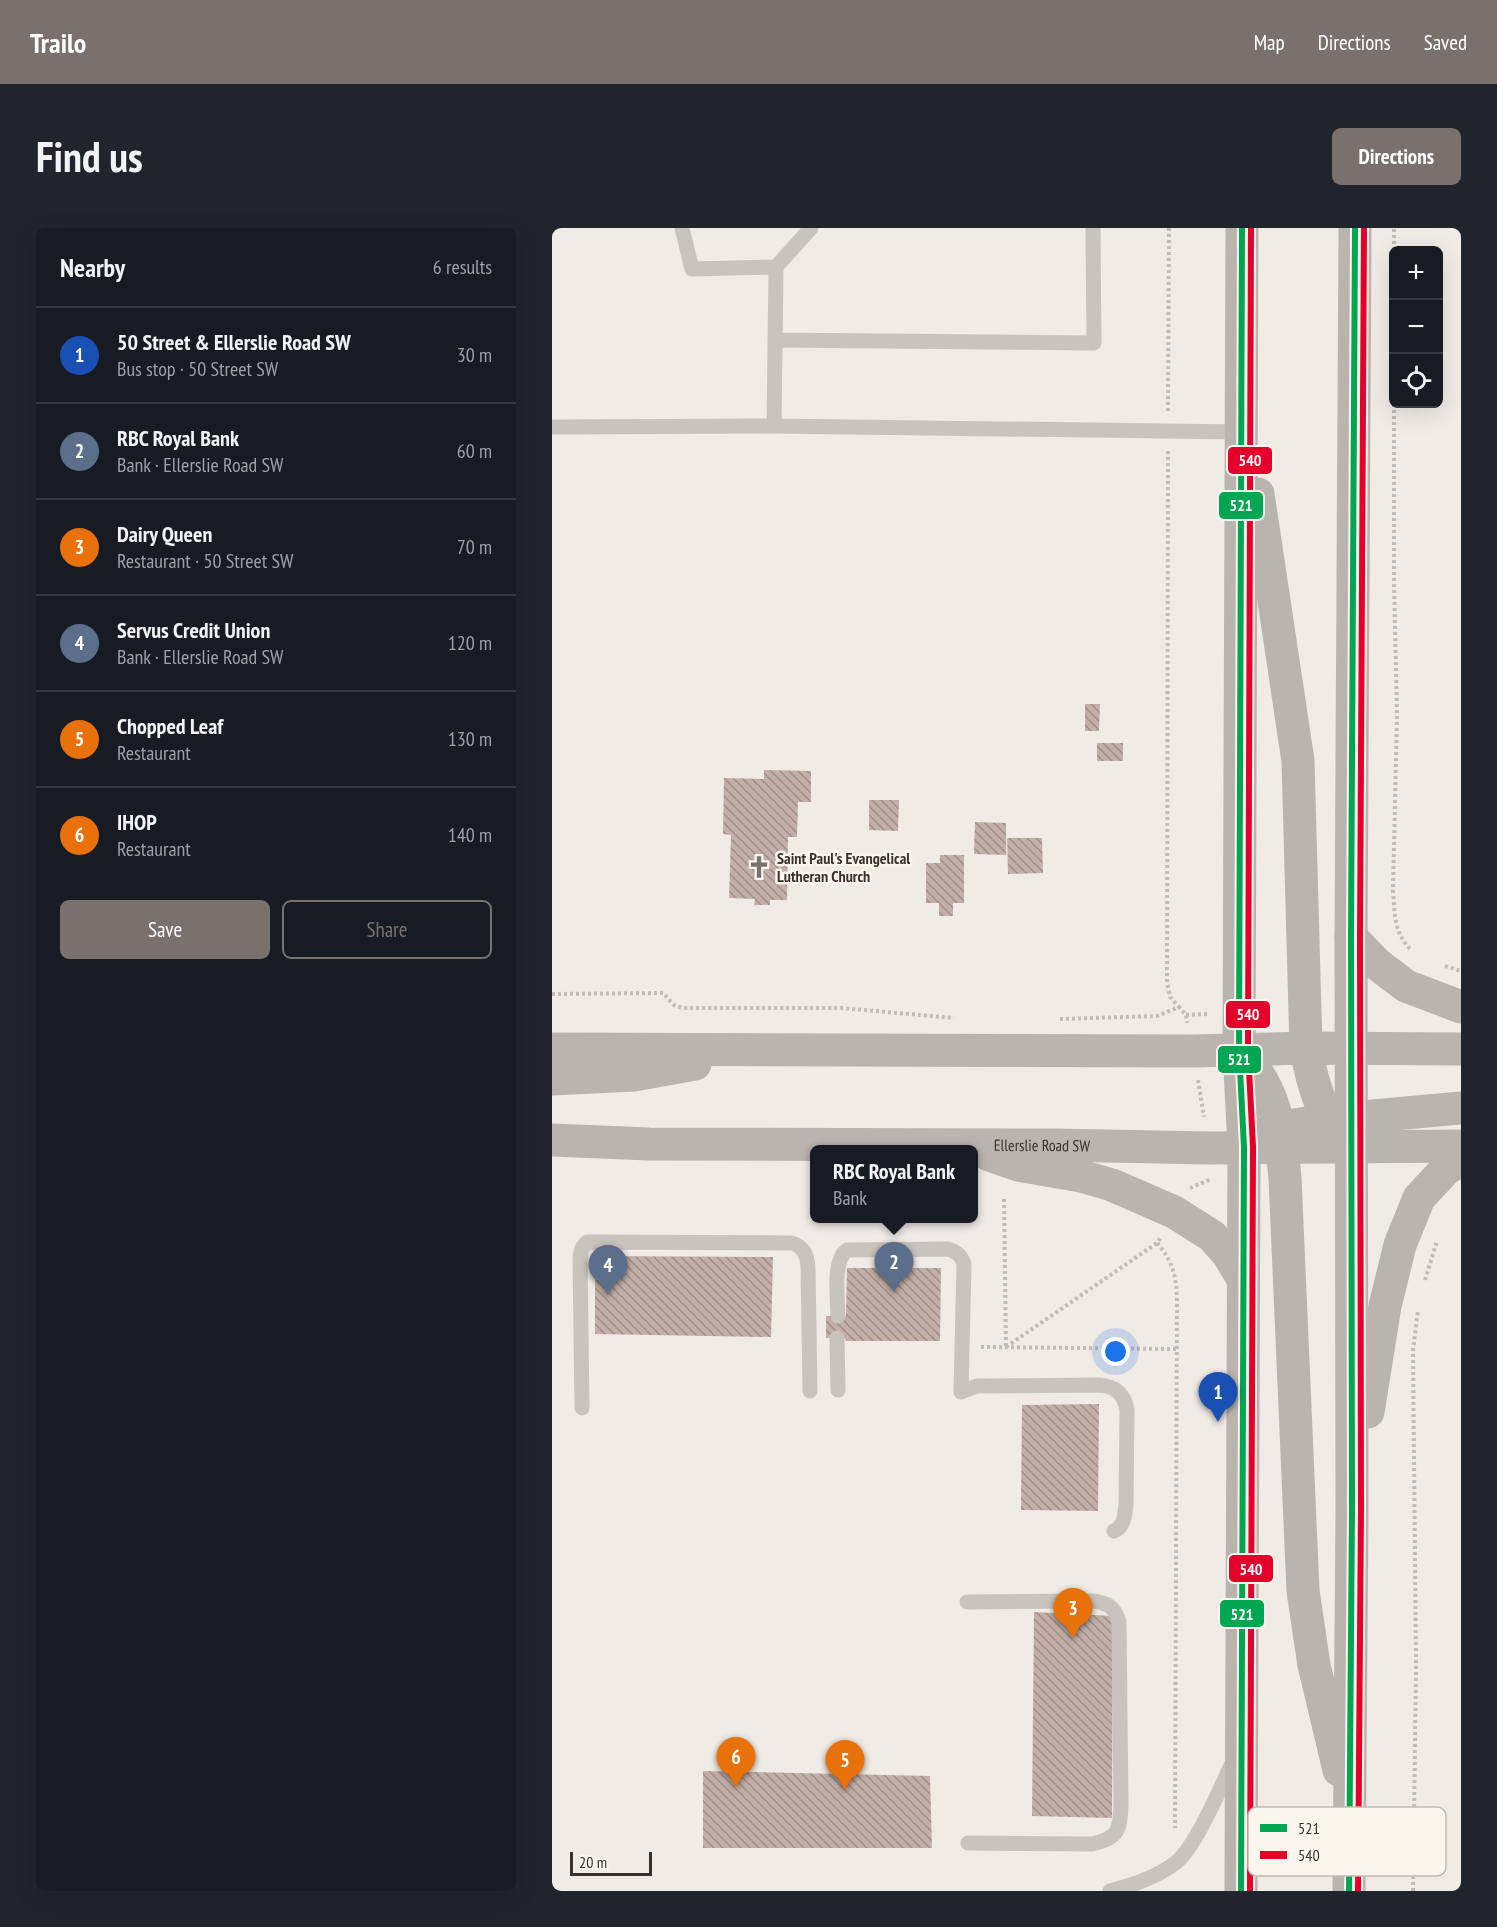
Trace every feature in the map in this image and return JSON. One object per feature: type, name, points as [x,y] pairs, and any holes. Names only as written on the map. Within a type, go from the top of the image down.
[{"type":"main road","points":[[1241,1891],[1244,1147],[1239,1050],[1242,228]]},
{"type":"main road","points":[[1351,1807],[1352,1509],[1344,1128],[1352,1049],[1355,228]]},
{"type":"main road","points":[[1242,379],[1298,761],[1306,1048],[1311,1073],[1344,1128]]},
{"type":"main road","points":[[1351,937],[1377,964],[1406,986],[1461,1007]]},
{"type":"main road","points":[[552,1079],[634,1075],[782,1048]]},
{"type":"main road","points":[[552,1049],[1193,1051],[1306,1048],[1461,1049]]},
{"type":"main road","points":[[1239,1050],[1251,1062],[1275,1105],[1281,1137],[1285,1178],[1303,1591],[1314,1665],[1348,1807]]},
{"type":"main road","points":[[1244,1147],[1263,1133],[1281,1137],[1461,1108]]},
{"type":"main road","points":[[1344,1128],[1461,1146]]},
{"type":"main road","name":"Ellerslie Road SW","points":[[552,1140],[810,1146]]},
{"type":"main road","name":"Ellerslie Road SW","points":[[978,1148],[1244,1147]]},
{"type":"main road","points":[[978,1151],[1018,1165],[1081,1176],[1112,1185],[1174,1212],[1212,1236],[1228,1254],[1243,1279]]},
{"type":"main road","points":[[1352,1509],[1385,1306],[1400,1245],[1419,1198],[1446,1169],[1461,1160]]},
{"type":"main road","points":[[1349,1876],[1349,1891]]},
{"type":"lane","points":[[682,228],[692,269],[776,267]]},
{"type":"lane","points":[[774,426],[776,267],[811,228]]},
{"type":"lane","points":[[775,340],[1094,343],[1094,228]]},
{"type":"lane","points":[[552,427],[774,426],[1241,432]]},
{"type":"lane","points":[[582,1408],[580,1256],[587,1242],[792,1244],[800,1246],[807,1255],[808,1267],[810,1391]]},
{"type":"lane","points":[[838,1316],[837,1269],[841,1254],[847,1250],[948,1249],[956,1251],[962,1257],[964,1264],[961,1392],[977,1386],[1099,1385],[1114,1388],[1125,1402],[1127,1410],[1126,1505],[1123,1521],[1114,1531]]},
{"type":"lane","points":[[837,1338],[838,1390]]},
{"type":"lane","points":[[967,1602],[1093,1601],[1105,1602],[1112,1606],[1119,1622],[1122,1804],[1120,1822],[1116,1833],[1109,1840],[1092,1844],[969,1843]]},
{"type":"lane","points":[[1110,1891],[1147,1880],[1176,1864],[1186,1853],[1241,1743]]},
{"type":"path","points":[[1168,408],[1169,228]]},
{"type":"path","points":[[1394,228],[1394,246]]},
{"type":"path","points":[[1394,300],[1394,354]]},
{"type":"path","points":[[1394,408],[1397,715],[1395,919],[1401,938],[1419,957]]},
{"type":"path","points":[[1168,449],[1167,981],[1170,997],[1186,1015],[1210,1148]]},
{"type":"path","points":[[552,994],[663,993],[674,1005],[682,1008],[841,1008],[961,1018]]},
{"type":"path","points":[[1057,1019],[1157,1016],[1179,1007]]},
{"type":"path","points":[[1005,1199],[1006,1347]]},
{"type":"path","points":[[1424,1283],[1441,1231]]},
{"type":"path","points":[[1006,1347],[1157,1244],[1171,1261],[1176,1283],[1175,1835]]},
{"type":"path","points":[[1414,1807],[1416,1667],[1413,1351],[1418,1304]]},
{"type":"path","points":[[963,1347],[1176,1349]]},
{"type":"path","points":[[1413,1876],[1413,1891]]},
{"type":"building","points":[[1085,704],[1100,704],[1099,731],[1085,731]]},
{"type":"building","points":[[1097,743],[1123,743],[1123,761],[1097,761]]},
{"type":"building","name":"Saint Paul's Evangelical Lutheran Church","points":[[764,770],[811,771],[811,802],[798,802],[797,837],[788,837],[787,900],[770,900],[770,905],[754,905],[755,899],[729,898],[731,835],[723,834],[724,778],[764,779]]},
{"type":"building","points":[[869,800],[899,800],[898,831],[869,830]]},
{"type":"building","points":[[975,822],[1006,823],[1006,855],[974,854]]},
{"type":"building","points":[[1007,838],[1042,838],[1043,873],[1008,874]]},
{"type":"building","points":[[940,855],[964,855],[964,903],[953,903],[953,916],[939,916],[939,903],[926,903],[926,863],[940,863]]},
{"type":"building","points":[[595,1256],[773,1257],[771,1337],[595,1334]]},
{"type":"building","points":[[847,1268],[941,1268],[940,1341],[846,1341],[845,1338],[826,1338],[826,1316],[846,1316]]},
{"type":"building","points":[[1099,1404],[1098,1511],[1021,1510],[1022,1405]]},
{"type":"building","points":[[1034,1612],[1113,1616],[1112,1818],[1032,1816]]},
{"type":"building","points":[[703,1771],[930,1776],[932,1848],[703,1848]]},
{"type":"transit line","name":"521","points":[[1241,1891],[1244,1147],[1239,1050],[1242,228]]},
{"type":"transit line","name":"540","points":[[1250,1807],[1253,1147],[1248,1050],[1251,228]]},
{"type":"transit line","name":"521","points":[[1350,1807],[1355,228]]},
{"type":"transit line","name":"540","points":[[1359,1807],[1364,228]]},
{"type":"transit line","name":"540","points":[[1250,1876],[1250,1891]]},
{"type":"transit line","name":"521","points":[[1349,1876],[1349,1891]]},
{"type":"transit line","name":"540","points":[[1358,1876],[1358,1891]]},
{"type":"place","name":"Saint Paul's Evangelical Lutheran Church","points":[[759,867]]},
{"type":"place","name":"RBC Royal Bank","points":[[894,1292]]},
{"type":"place","name":"Servus Credit Union","points":[[608,1295]]},
{"type":"place","name":"50 Street & Ellerslie Road SW","points":[[1218,1422]]},
{"type":"place","name":"Dairy Queen","points":[[1073,1638]]},
{"type":"place","name":"IHOP","points":[[736,1787]]},
{"type":"place","name":"Chopped Leaf","points":[[845,1790]]}]
